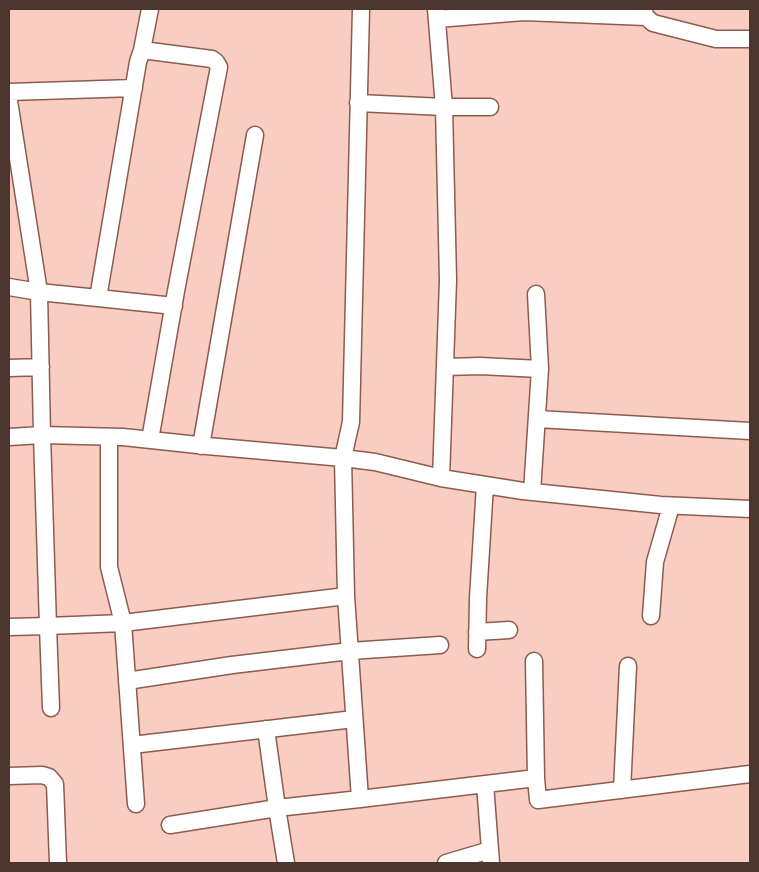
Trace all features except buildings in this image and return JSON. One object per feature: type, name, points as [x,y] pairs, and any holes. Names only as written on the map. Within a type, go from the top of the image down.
[{"type":"street","points":[[98,298],[138,62],[150,9]]},
{"type":"street","points":[[360,799],[346,596],[343,458],[350,422],[361,9]]},
{"type":"street","points":[[441,478],[448,280],[444,107],[437,14],[524,12],[645,13],[653,24],[716,39],[750,39]]},
{"type":"street","points":[[142,50],[212,59],[218,67],[150,440]]},
{"type":"street","points":[[9,92],[134,88]]},
{"type":"street","points":[[9,101],[39,292],[51,708]]},
{"type":"street","points":[[358,103],[444,107],[490,106]]},
{"type":"street","points":[[201,446],[255,135]]},
{"type":"street","points":[[9,287],[39,292],[174,306]]},
{"type":"street","points":[[532,492],[540,369],[536,294]]},
{"type":"street","points":[[445,367],[480,366],[540,369]]},
{"type":"street","points":[[9,368],[41,367]]},
{"type":"street","points":[[537,419],[750,431]]},
{"type":"street","points":[[9,437],[42,435],[109,437],[343,458],[375,462],[441,478],[532,492],[671,506],[750,509]]},
{"type":"street","points":[[109,437],[110,567],[122,623],[136,804]]},
{"type":"street","points":[[477,649],[485,485]]},
{"type":"street","points":[[651,616],[655,562],[671,506]]},
{"type":"street","points":[[9,627],[122,623],[346,596]]},
{"type":"street","points":[[478,632],[509,630]]},
{"type":"street","points":[[127,681],[232,665],[350,651],[440,645]]},
{"type":"street","points":[[534,661],[538,800],[750,774]]},
{"type":"street","points":[[622,790],[628,666]]},
{"type":"street","points":[[132,745],[354,719]]},
{"type":"street","points":[[266,729],[286,863]]},
{"type":"street","points":[[9,776],[42,775],[49,777],[55,784],[58,863]]},
{"type":"street","points":[[170,825],[277,808],[536,778]]},
{"type":"street","points":[[446,863],[490,857],[485,784]]}]
